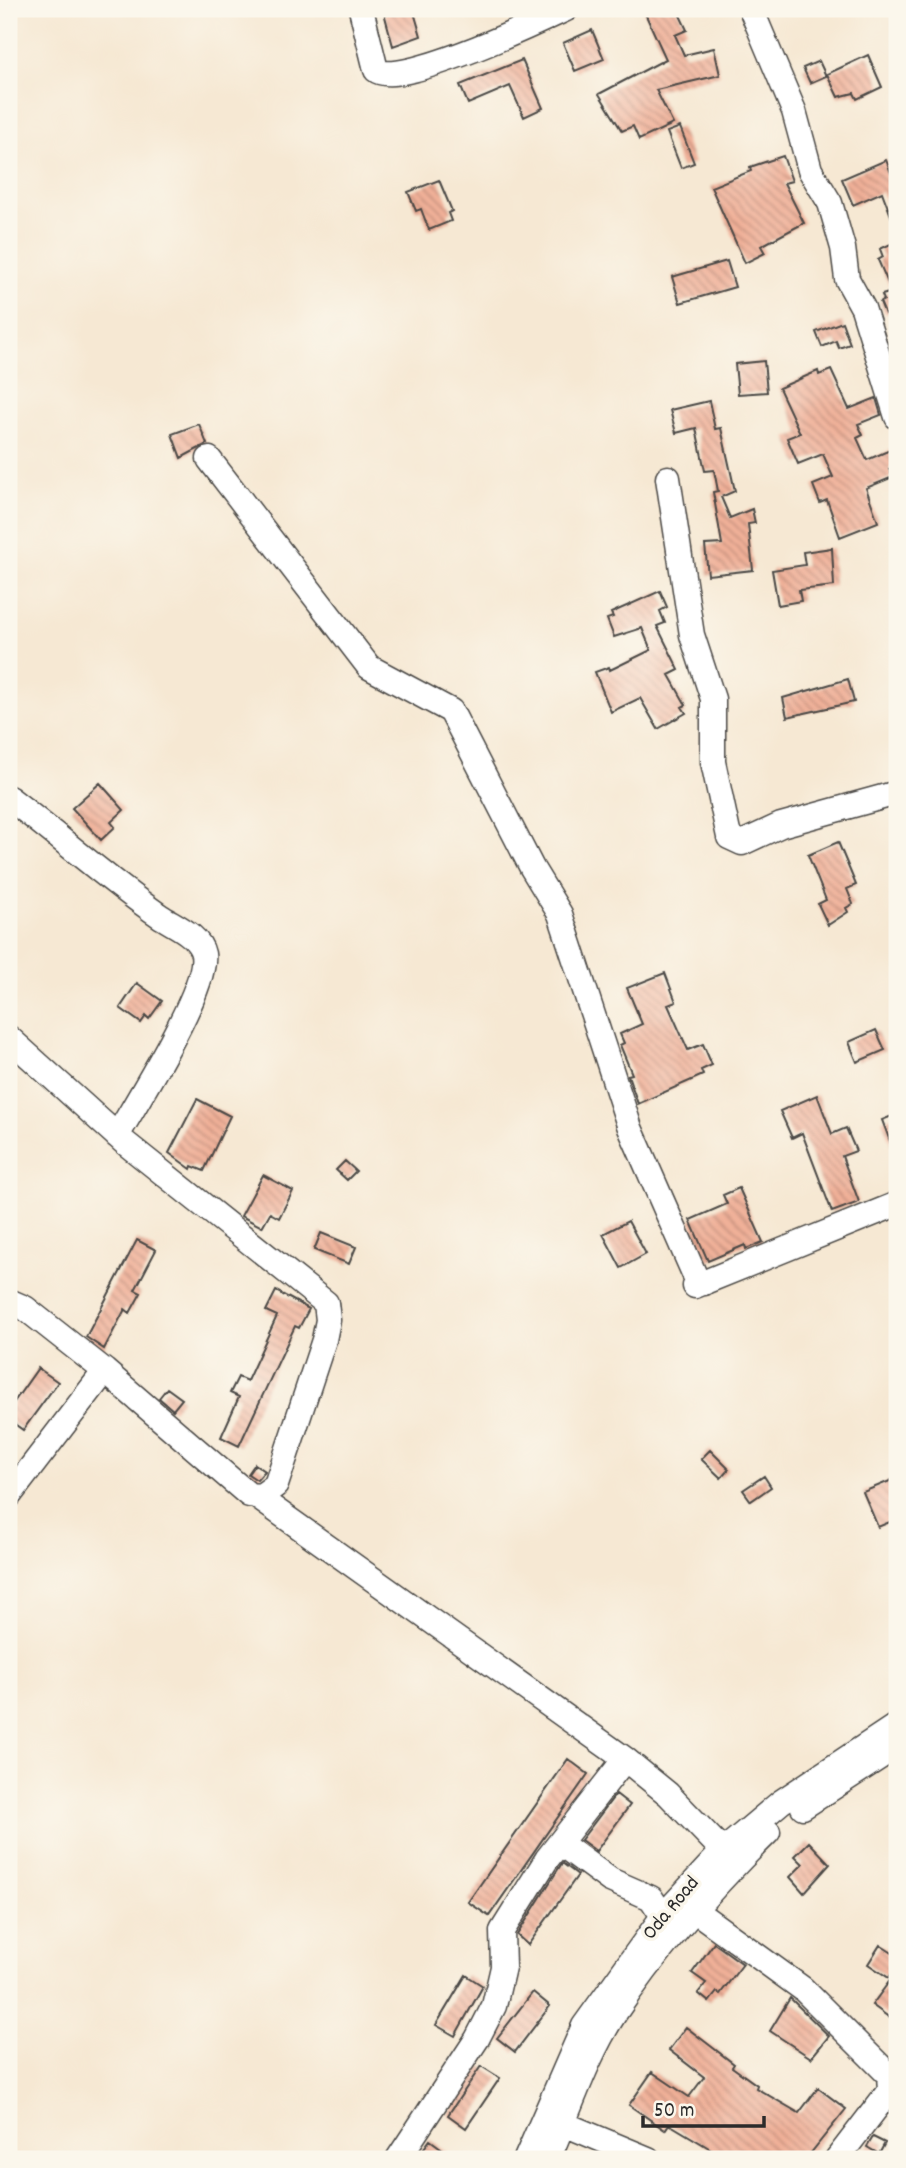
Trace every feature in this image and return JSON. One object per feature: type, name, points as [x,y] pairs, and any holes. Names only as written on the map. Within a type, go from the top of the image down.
[{"type":"street","points":[[361,9],[376,70],[390,75],[467,52],[566,9]]},
{"type":"street","points":[[751,9],[794,111],[810,170],[830,203],[843,248],[847,279],[863,308],[897,417]]},
{"type":"street","points":[[209,459],[369,667],[451,711],[532,868],[560,914],[630,1128],[696,1278],[704,1283],[695,1286],[707,1283],[896,1209]]},
{"type":"street","points":[[668,478],[692,635],[713,699],[713,762],[729,837],[742,843],[781,825],[897,793]]},
{"type":"street","points":[[9,797],[140,901],[194,938],[202,952],[198,983],[117,1136]]},
{"type":"street","points":[[9,1038],[117,1136],[326,1303],[328,1320],[324,1340],[276,1485],[267,1494],[256,1496]]},
{"type":"street","points":[[9,1301],[25,1308],[105,1371],[229,1480],[256,1496],[625,1759],[668,1794],[723,1852]]},
{"type":"street","points":[[9,1496],[105,1371]]},
{"type":"street","name":"Oda Road","points":[[526,2159],[584,2026],[663,1916],[723,1852],[781,1802],[897,1725]]},
{"type":"street","name":"Oda Road","points":[[548,2159],[575,2091],[614,2014],[694,1910],[772,1829],[897,1746]]},
{"type":"street","points":[[398,2159],[477,2039],[494,2006],[503,1967],[502,1931],[547,1859],[562,1844],[625,1759]]},
{"type":"street","points":[[562,1844],[613,1882],[651,1898],[663,1916]]},
{"type":"street","points":[[694,1910],[803,1989],[889,2075],[890,2090],[837,2159]]},
{"type":"street","points":[[564,2124],[648,2159]]},
{"type":"building","points":[[383,9],[413,9],[421,36],[393,46]]},
{"type":"building","points":[[643,9],[677,9],[687,30],[675,35],[684,55],[714,48],[720,75],[656,90],[673,124],[639,140],[633,126],[622,131],[599,94],[666,59]]},
{"type":"building","points":[[592,30],[604,59],[575,71],[563,43]]},
{"type":"building","points":[[868,55],[882,87],[857,99],[854,93],[838,97],[827,74]]},
{"type":"building","points":[[522,60],[543,108],[524,117],[510,86],[468,104],[460,85]]},
{"type":"building","points":[[819,61],[826,76],[810,83],[803,68]]},
{"type":"building","points":[[680,127],[694,163],[681,168],[667,132]]},
{"type":"building","points":[[783,156],[792,181],[784,183],[804,223],[761,246],[765,253],[745,263],[711,187],[751,171],[750,167]]},
{"type":"building","points":[[886,160],[897,188],[896,229],[882,192],[853,205],[842,179]]},
{"type":"building","points":[[439,180],[452,211],[448,213],[451,221],[429,230],[421,209],[416,211],[408,192]]},
{"type":"building","points":[[897,241],[897,330],[889,312],[885,314],[880,302],[884,300],[882,295],[892,292],[878,260],[883,257],[880,249]]},
{"type":"building","points":[[727,261],[735,287],[680,303],[672,277]]},
{"type":"building","points":[[842,322],[850,344],[839,348],[836,341],[822,347],[816,332]]},
{"type":"building","points":[[764,361],[767,392],[738,394],[735,364]]},
{"type":"building","points":[[831,370],[849,409],[876,398],[881,415],[858,424],[863,435],[857,438],[867,460],[897,447],[897,465],[889,469],[893,477],[866,488],[878,522],[840,537],[827,500],[820,503],[813,485],[833,477],[823,454],[798,464],[787,438],[800,433],[779,388],[818,371],[819,375]]},
{"type":"building","points":[[709,401],[715,429],[721,428],[735,491],[721,497],[730,518],[752,509],[755,523],[748,524],[753,570],[708,575],[705,545],[722,544],[713,492],[718,491],[714,470],[705,471],[696,428],[676,433],[670,410]]},
{"type":"building","points":[[199,424],[207,444],[181,458],[172,434]]},
{"type":"building","points":[[832,548],[834,586],[799,590],[801,601],[778,605],[772,570],[805,565],[803,552]]},
{"type":"building","points":[[660,591],[667,607],[660,611],[665,623],[657,626],[679,670],[669,675],[686,705],[682,707],[686,713],[658,729],[640,698],[611,712],[595,672],[609,667],[610,670],[651,650],[642,628],[614,637],[607,619],[613,617],[611,613]]},
{"type":"building","points":[[848,679],[854,702],[787,717],[783,698]]},
{"type":"building","points":[[100,783],[124,810],[111,822],[115,827],[101,840],[72,808]]},
{"type":"building","points":[[838,842],[856,885],[847,889],[853,904],[846,908],[848,912],[828,925],[818,904],[826,900],[808,855]]},
{"type":"building","points":[[665,973],[676,1002],[668,1005],[688,1050],[703,1044],[712,1065],[701,1070],[703,1075],[638,1104],[628,1075],[632,1074],[620,1045],[624,1043],[620,1034],[642,1024],[627,988]]},
{"type":"building","points":[[137,983],[162,1001],[149,1019],[146,1016],[141,1023],[120,1008]]},
{"type":"building","points":[[876,1030],[885,1050],[857,1062],[849,1042]]},
{"type":"building","points":[[817,1095],[832,1134],[846,1128],[856,1151],[842,1156],[859,1202],[832,1212],[802,1133],[792,1138],[780,1111]]},
{"type":"building","points":[[197,1099],[230,1116],[204,1171],[192,1166],[191,1169],[169,1153]]},
{"type":"building","points":[[897,1114],[897,1157],[896,1157],[882,1120]]},
{"type":"building","points":[[345,1161],[356,1171],[347,1180],[336,1170]]},
{"type":"building","points":[[263,1175],[293,1191],[279,1218],[270,1213],[262,1227],[241,1216]]},
{"type":"building","points":[[739,1188],[763,1242],[746,1249],[745,1245],[708,1261],[690,1220],[727,1204],[723,1195]]},
{"type":"building","points":[[628,1221],[646,1254],[621,1268],[603,1234]]},
{"type":"building","points":[[321,1233],[356,1247],[349,1264],[314,1250]]},
{"type":"building","points":[[137,1240],[156,1250],[135,1290],[141,1293],[130,1313],[125,1309],[104,1349],[86,1337]]},
{"type":"building","points":[[276,1291],[309,1309],[299,1328],[295,1326],[239,1446],[221,1437],[239,1397],[230,1393],[238,1377],[247,1381],[277,1316],[266,1311]]},
{"type":"building","points":[[38,1368],[58,1382],[23,1430],[9,1420],[9,1409]]},
{"type":"building","points":[[167,1388],[182,1399],[173,1410],[159,1398]]},
{"type":"building","points":[[710,1450],[729,1469],[721,1478],[701,1459]]},
{"type":"building","points":[[255,1464],[265,1471],[257,1480],[248,1474]]},
{"type":"building","points":[[764,1476],[771,1487],[751,1501],[743,1490]]},
{"type":"building","points":[[897,1478],[897,1519],[878,1527],[863,1492]]},
{"type":"building","points":[[568,1759],[588,1774],[489,1916],[468,1902]]},
{"type":"building","points":[[616,1794],[630,1805],[596,1851],[581,1840]]},
{"type":"building","points":[[809,1842],[830,1864],[804,1893],[790,1877],[803,1864],[795,1856]]},
{"type":"building","points":[[562,1863],[578,1875],[528,1945],[517,1935]]},
{"type":"building","points":[[714,1943],[743,1964],[720,1994],[717,1992],[709,2002],[698,1993],[706,1983],[692,1973]]},
{"type":"building","points":[[880,1945],[897,1956],[897,1965],[889,1978],[868,1964]]},
{"type":"building","points":[[897,1971],[897,2023],[872,2005]]},
{"type":"building","points":[[466,1975],[483,1986],[455,2036],[436,2025]]},
{"type":"building","points":[[533,1992],[550,2006],[515,2052],[497,2038]]},
{"type":"building","points":[[790,1998],[829,2036],[811,2058],[770,2031]]},
{"type":"building","points":[[686,2027],[734,2064],[732,2067],[757,2085],[756,2088],[799,2113],[818,2088],[846,2109],[806,2159],[715,2159],[719,2154],[669,2124],[665,2130],[629,2105],[652,2072],[689,2097],[704,2077],[669,2050]]},
{"type":"building","points":[[481,2066],[500,2078],[466,2128],[448,2115]]},
{"type":"building","points":[[873,2137],[885,2143],[879,2154],[867,2147]]},
{"type":"building","points":[[430,2140],[456,2159],[416,2159]]}]
